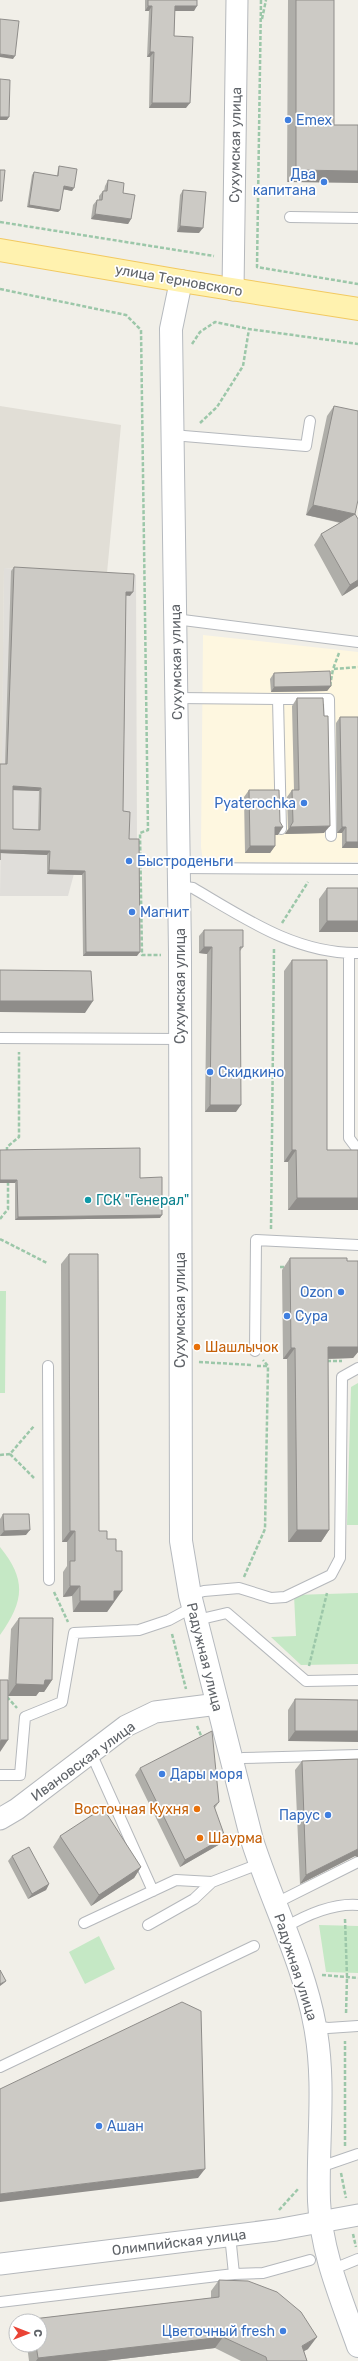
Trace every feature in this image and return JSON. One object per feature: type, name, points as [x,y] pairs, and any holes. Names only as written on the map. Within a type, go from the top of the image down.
[{"type":"main road","name":"улица Терновского","points":[[0,250],[233,290],[358,309]]},
{"type":"main road","name":"Сухумская улица","points":[[181,281],[170,329],[181,1039],[181,1541],[183,1562],[193,1607]]},
{"type":"main road","name":"Радужная улица","points":[[193,1607],[259,1864],[284,1928],[315,2026],[320,2068],[319,2200],[321,2223],[331,2270],[358,2346]]},
{"type":"street","name":"Сухумская улица","points":[[233,290],[238,0]]},
{"type":"street","name":"Ивановская улица","points":[[0,1820],[18,1809],[126,1726],[155,1712],[218,1704]]},
{"type":"street","name":"Олимпийская улица","points":[[0,2264],[321,2223],[358,2215]]},
{"type":"lane","points":[[290,217],[358,218]]},
{"type":"lane","points":[[172,435],[306,446],[310,421]]},
{"type":"lane","points":[[175,619],[358,642]]},
{"type":"lane","points":[[176,698],[329,698],[331,836]]},
{"type":"lane","points":[[278,699],[281,829]]},
{"type":"lane","points":[[179,877],[317,868],[358,869]]},
{"type":"lane","points":[[179,877],[193,888],[274,935],[330,952],[354,953],[348,1138],[358,1150]]},
{"type":"lane","points":[[0,1038],[181,1039]]},
{"type":"lane","points":[[255,1351],[256,1240],[358,1246]]},
{"type":"lane","points":[[48,1366],[49,1580]]},
{"type":"lane","points":[[0,1775],[20,1775],[25,1717],[62,1702],[74,1633],[139,1630],[169,1620],[193,1607],[204,1590],[239,1588],[271,1598],[285,1597],[331,1575],[340,1558],[342,1377],[358,1368]]},
{"type":"lane","points":[[193,1607],[227,1613],[306,1681],[358,1680]]},
{"type":"lane","points":[[91,1753],[153,1891]]},
{"type":"lane","points":[[243,1758],[358,1755]]},
{"type":"lane","points":[[274,1904],[358,1862]]},
{"type":"lane","points":[[148,1926],[194,1899],[212,1882],[259,1864]]},
{"type":"lane","points":[[84,1923],[176,1880],[212,1882]]},
{"type":"lane","points":[[284,1928],[306,1915],[345,1904],[358,1905]]},
{"type":"lane","points":[[0,2067],[254,1946]]},
{"type":"lane","points":[[315,2026],[328,2028],[358,2026]]},
{"type":"lane","points":[[320,2167],[358,2154]]},
{"type":"lane","points":[[230,2235],[234,2274]]},
{"type":"lane","points":[[331,2270],[358,2259]]},
{"type":"lane","points":[[0,2302],[234,2274],[263,2273],[310,2260]]},
{"type":"path","points":[[261,0],[257,267],[358,284]]},
{"type":"path","points":[[261,29],[266,0]]},
{"type":"path","points":[[0,222],[80,233],[214,257]]},
{"type":"path","points":[[0,290],[126,314],[141,330],[148,830],[140,833],[142,955],[162,955]]},
{"type":"path","points":[[200,332],[215,322],[249,329],[358,344]]},
{"type":"path","points":[[196,426],[217,407],[243,366],[249,329]]},
{"type":"path","points":[[329,698],[333,668]]},
{"type":"path","points":[[271,1242],[274,935],[317,868]]},
{"type":"path","points":[[7,1154],[7,1147],[19,1137],[20,1038]]},
{"type":"path","points":[[0,1219],[8,1209],[8,1178]]},
{"type":"path","points":[[0,1239],[47,1263]]},
{"type":"path","points":[[280,1267],[288,1267]]},
{"type":"path","points":[[239,1588],[265,1529],[268,1366],[255,1351]]},
{"type":"path","points":[[196,1362],[268,1366]]},
{"type":"path","points":[[10,1454],[48,1410]]},
{"type":"path","points":[[0,1454],[10,1454],[48,1492]]},
{"type":"path","points":[[49,1580],[74,1633]]},
{"type":"path","points":[[169,1620],[191,1707],[203,1744]]},
{"type":"path","points":[[5,1694],[25,1717]]},
{"type":"path","points":[[318,1975],[358,1978]]},
{"type":"path","points":[[274,2215],[302,2185]]},
{"type":"shaded area","points":[[0,406],[121,425],[107,573],[4,568],[2,765],[0,765]]},
{"type":"shaded area","points":[[4,568],[136,575],[137,843],[82,844],[68,896],[0,896]]},
{"type":"shaded area","points":[[203,635],[358,652],[358,862],[203,862],[201,847]]},
{"type":"green space","points":[[0,1291],[6,1291],[5,1393],[0,1393]]},
{"type":"green space","points":[[358,1383],[358,1525],[347,1525],[351,1387]]},
{"type":"green space","points":[[0,1547],[15,1570],[19,1591],[18,1601],[14,1612],[0,1635]]},
{"type":"green space","points":[[358,1593],[358,1664],[301,1665],[271,1637],[296,1636],[294,1595]]},
{"type":"green space","points":[[319,1925],[358,1926],[358,1973],[326,1972]]},
{"type":"green space","points":[[99,1936],[115,1969],[85,1984],[69,1952]]},
{"type":"building","points":[[148,0],[197,0],[197,6],[175,6],[174,36],[193,37],[190,103],[152,103],[154,52],[150,52],[152,6],[148,6]]},
{"type":"building","points":[[296,0],[334,0],[334,125],[358,125],[358,171],[296,170]]},
{"type":"building","points":[[0,19],[19,21],[15,56],[0,54]]},
{"type":"building","points":[[0,79],[10,80],[9,117],[0,117]]},
{"type":"building","points":[[59,166],[77,169],[74,188],[64,186],[60,210],[29,205],[34,172],[58,176]]},
{"type":"building","points":[[0,170],[5,170],[2,201],[0,201]]},
{"type":"building","points":[[108,180],[124,183],[123,193],[135,195],[131,219],[95,214],[97,200],[102,200],[103,191],[107,191]]},
{"type":"building","points":[[183,190],[206,192],[203,228],[180,226]]},
{"type":"building","points":[[334,406],[358,411],[358,500],[355,514],[313,505]]},
{"type":"building","points":[[355,514],[358,519],[358,580],[350,585],[321,534]]},
{"type":"building","points":[[14,567],[134,574],[133,592],[126,592],[123,811],[130,812],[129,839],[139,839],[140,952],[86,952],[85,871],[49,870],[50,851],[0,850],[0,764],[7,764]],"holes":[[[13,786],[41,788],[40,830],[13,829]]]},
{"type":"building","points":[[330,671],[331,686],[274,687],[274,673]]},
{"type":"building","points":[[297,698],[323,698],[324,716],[328,716],[330,826],[290,827],[293,822],[292,790],[299,790]]},
{"type":"building","points":[[340,717],[358,717],[358,842],[346,842],[346,827],[342,827]]},
{"type":"building","points":[[249,790],[279,790],[280,822],[283,827],[275,827],[275,846],[250,846]]},
{"type":"building","points":[[327,888],[358,888],[358,921],[327,921]]},
{"type":"building","points":[[204,930],[243,930],[243,947],[240,947],[241,1105],[210,1105],[212,947],[204,947]]},
{"type":"building","points":[[292,960],[327,960],[327,1150],[358,1150],[358,1198],[297,1198],[296,1150],[292,1150]]},
{"type":"building","points":[[0,970],[91,971],[93,1001],[0,1001]]},
{"type":"building","name":"ГСК \"Генерал\"","points":[[140,1148],[140,1178],[162,1177],[162,1215],[18,1217],[17,1180],[0,1180],[0,1150]]},
{"type":"building","points":[[69,1254],[98,1254],[99,1531],[107,1531],[107,1539],[116,1539],[116,1551],[122,1551],[122,1591],[114,1591],[114,1601],[80,1601],[80,1586],[70,1586],[70,1561],[75,1561],[75,1531],[70,1531]]},
{"type":"building","points":[[290,1258],[347,1258],[347,1261],[358,1261],[358,1347],[328,1347],[329,1530],[297,1530],[295,1348],[291,1348]]},
{"type":"building","points":[[3,1514],[29,1514],[30,1530],[4,1531]]},
{"type":"building","points":[[19,1618],[53,1618],[52,1680],[45,1680],[44,1685],[16,1684]]},
{"type":"building","points":[[0,1680],[8,1680],[8,1740],[1,1740],[0,1744]]},
{"type":"building","points":[[295,1699],[358,1700],[358,1731],[295,1731]]},
{"type":"building","points":[[212,1731],[219,1802],[214,1806],[225,1837],[185,1860],[140,1768]]},
{"type":"building","name":"Парус","points":[[358,1759],[358,1849],[306,1875],[302,1761]]},
{"type":"building","points":[[103,1808],[141,1867],[99,1895],[60,1836]]},
{"type":"building","points":[[29,1847],[49,1884],[32,1894],[12,1856]]},
{"type":"building","points":[[0,1970],[6,1981],[0,1984]]},
{"type":"building","name":"Ашан","points":[[182,2002],[201,2011],[205,2169],[0,2194],[0,2089]]},
{"type":"building","points":[[219,2280],[248,2281],[277,2292],[301,2312],[317,2337],[302,2346],[307,2361],[267,2361],[266,2357],[223,2337],[38,2358],[37,2353],[48,2353],[48,2317],[219,2297]]},
{"type":"place","name":"Emex","points":[[288,120]]},
{"type":"place","name":"Два капитана","points":[[324,182]]},
{"type":"place","name":"Pyaterochka","points":[[304,803]]},
{"type":"place","name":"Быстроденьги","points":[[129,861]]},
{"type":"place","name":"Магнит","points":[[132,912]]},
{"type":"place","name":"Скидкино","points":[[210,1072]]},
{"type":"place","name":"ГСК \"Генерал\"","points":[[88,1200]]},
{"type":"place","name":"Ozon","points":[[341,1292]]},
{"type":"place","name":"Сура","points":[[287,1316]]},
{"type":"place","name":"Шашлычок","points":[[197,1347]]},
{"type":"place","name":"Дары моря","points":[[162,1774]]},
{"type":"place","name":"Восточная Кухня","points":[[197,1809]]},
{"type":"place","name":"Парус","points":[[328,1815]]},
{"type":"place","name":"Шаурма","points":[[200,1838]]},
{"type":"place","name":"Ашан","points":[[99,2126]]},
{"type":"place","name":"Цветочный fresh","points":[[283,2331]]}]
